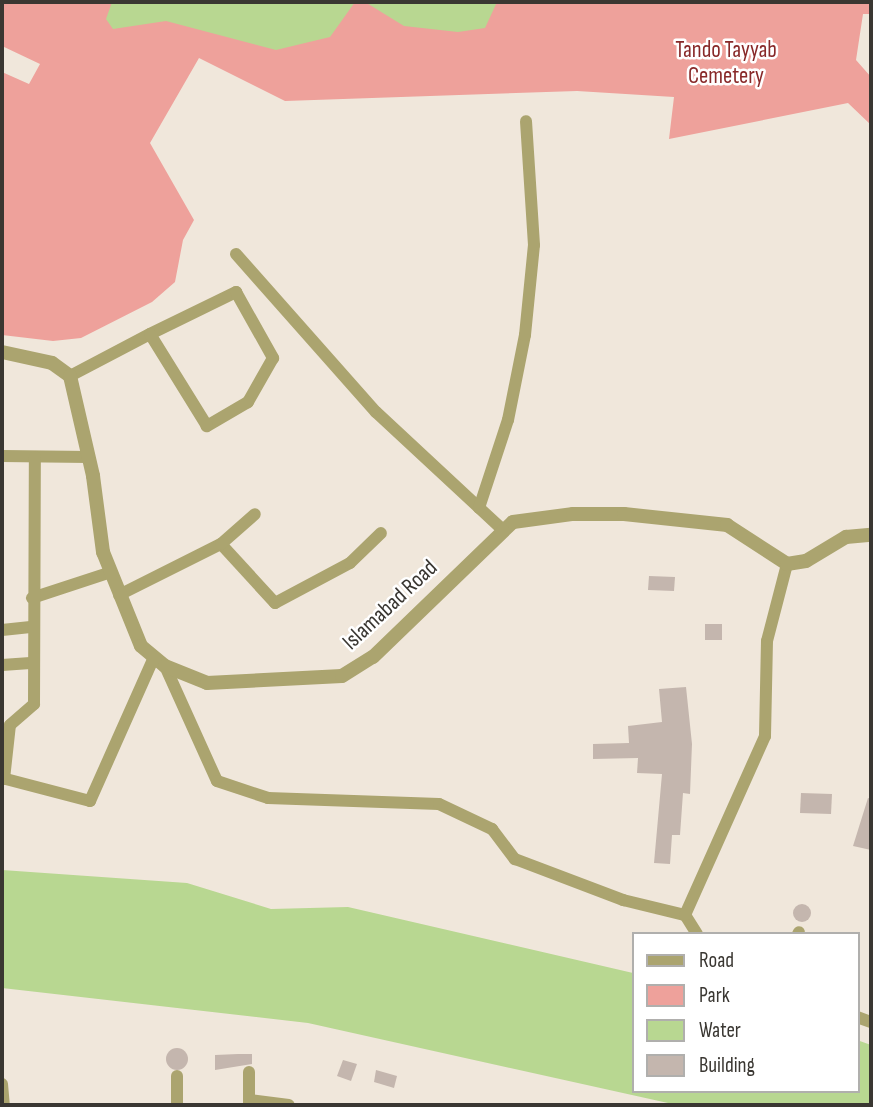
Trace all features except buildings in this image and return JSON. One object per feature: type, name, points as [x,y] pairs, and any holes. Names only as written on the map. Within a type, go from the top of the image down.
[{"type":"street","points":[[479,508],[508,420],[525,335],[534,244],[526,121]]},
{"type":"street","points":[[236,254],[376,412],[503,530]]},
{"type":"street","points":[[70,376],[150,334],[236,292],[273,358],[248,402],[207,426],[150,334]]},
{"type":"street","points":[[2,352],[52,363],[70,376],[111,572],[119,595],[141,646],[160,661],[217,781],[268,798],[439,804],[492,829],[515,859],[623,900],[685,915],[696,932]]},
{"type":"street","points":[[2,456],[89,457]]},
{"type":"street","points":[[35,457],[32,598],[34,704],[6,725],[3,778],[90,801],[160,661]]},
{"type":"street","points":[[119,595],[221,544],[256,514]]},
{"type":"street","name":"Islamabad Road","points":[[160,661],[207,683],[342,676],[373,657],[513,522],[573,514],[727,525],[787,564]]},
{"type":"street","points":[[221,544],[275,603],[350,563],[381,533]]},
{"type":"street","points":[[685,915],[765,736],[767,641],[787,564],[806,561],[846,537],[871,535]]},
{"type":"street","points":[[32,598],[111,572]]},
{"type":"street","points":[[2,630],[33,627]]},
{"type":"street","points":[[2,665],[34,663]]},
{"type":"street","points":[[249,1072],[249,1103],[289,1105]]},
{"type":"street","points":[[177,1076],[177,1105]]},
{"type":"street","points":[[2,1084],[4,1105]]},
{"type":"green space","name":"Tando Tayyab Cemetery","points":[[2,2],[871,2],[871,14],[863,14],[856,60],[871,77],[871,125],[848,103],[669,139],[674,97],[577,91],[285,101],[199,58],[150,143],[194,220],[183,240],[175,282],[152,302],[81,338],[53,341],[2,335],[2,72],[29,84],[40,64],[2,46]]},
{"type":"water","points":[[112,2],[355,2],[330,37],[276,50],[166,21],[113,29],[106,19]]},
{"type":"water","points":[[365,2],[497,2],[485,28],[458,32],[404,26]]},
{"type":"water","points":[[2,870],[187,883],[271,909],[348,907],[632,973],[632,1093],[859,1093],[859,1041],[871,1045],[871,1105],[677,1105],[308,1023],[2,988]]}]
